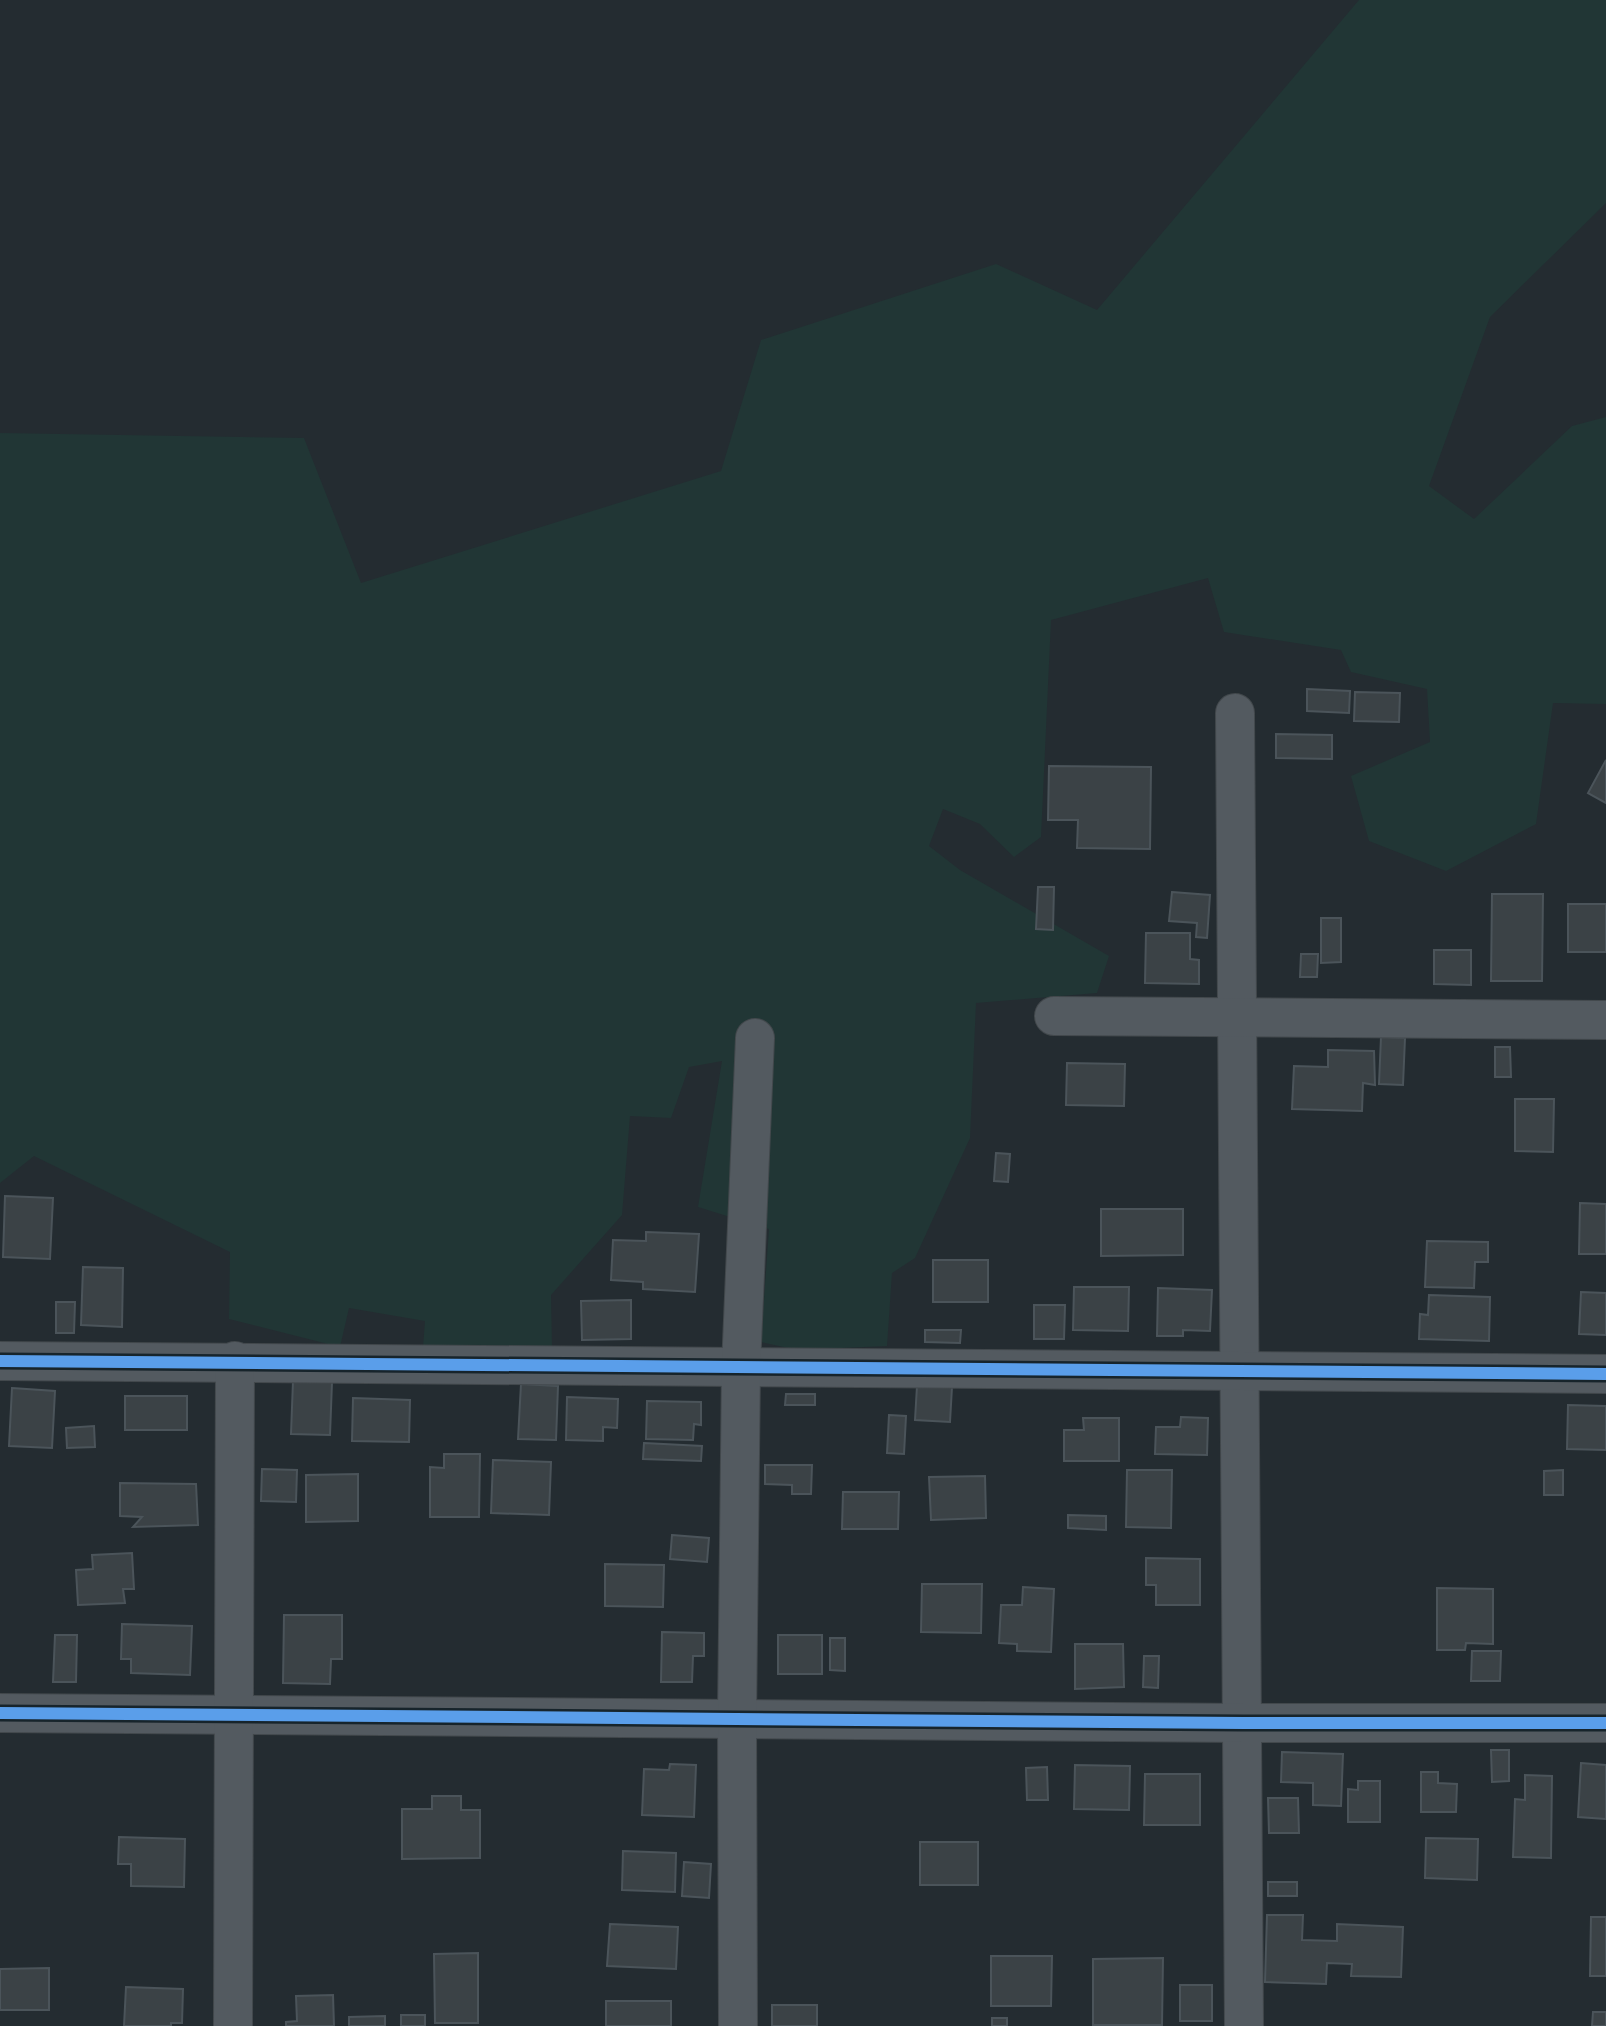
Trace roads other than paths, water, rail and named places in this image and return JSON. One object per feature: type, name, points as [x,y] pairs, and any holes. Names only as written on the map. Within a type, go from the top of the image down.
[{"type":"street","points":[[1235,713],[1244,2026]]},
{"type":"street","points":[[1054,1016],[1606,1020]]},
{"type":"street","points":[[738,2026],[737,1718],[741,1367],[755,1038]]},
{"type":"street","points":[[0,1361],[1606,1374]]},
{"type":"street","points":[[233,2026],[235,1361]]},
{"type":"street","points":[[0,1713],[1606,1723]]}]
